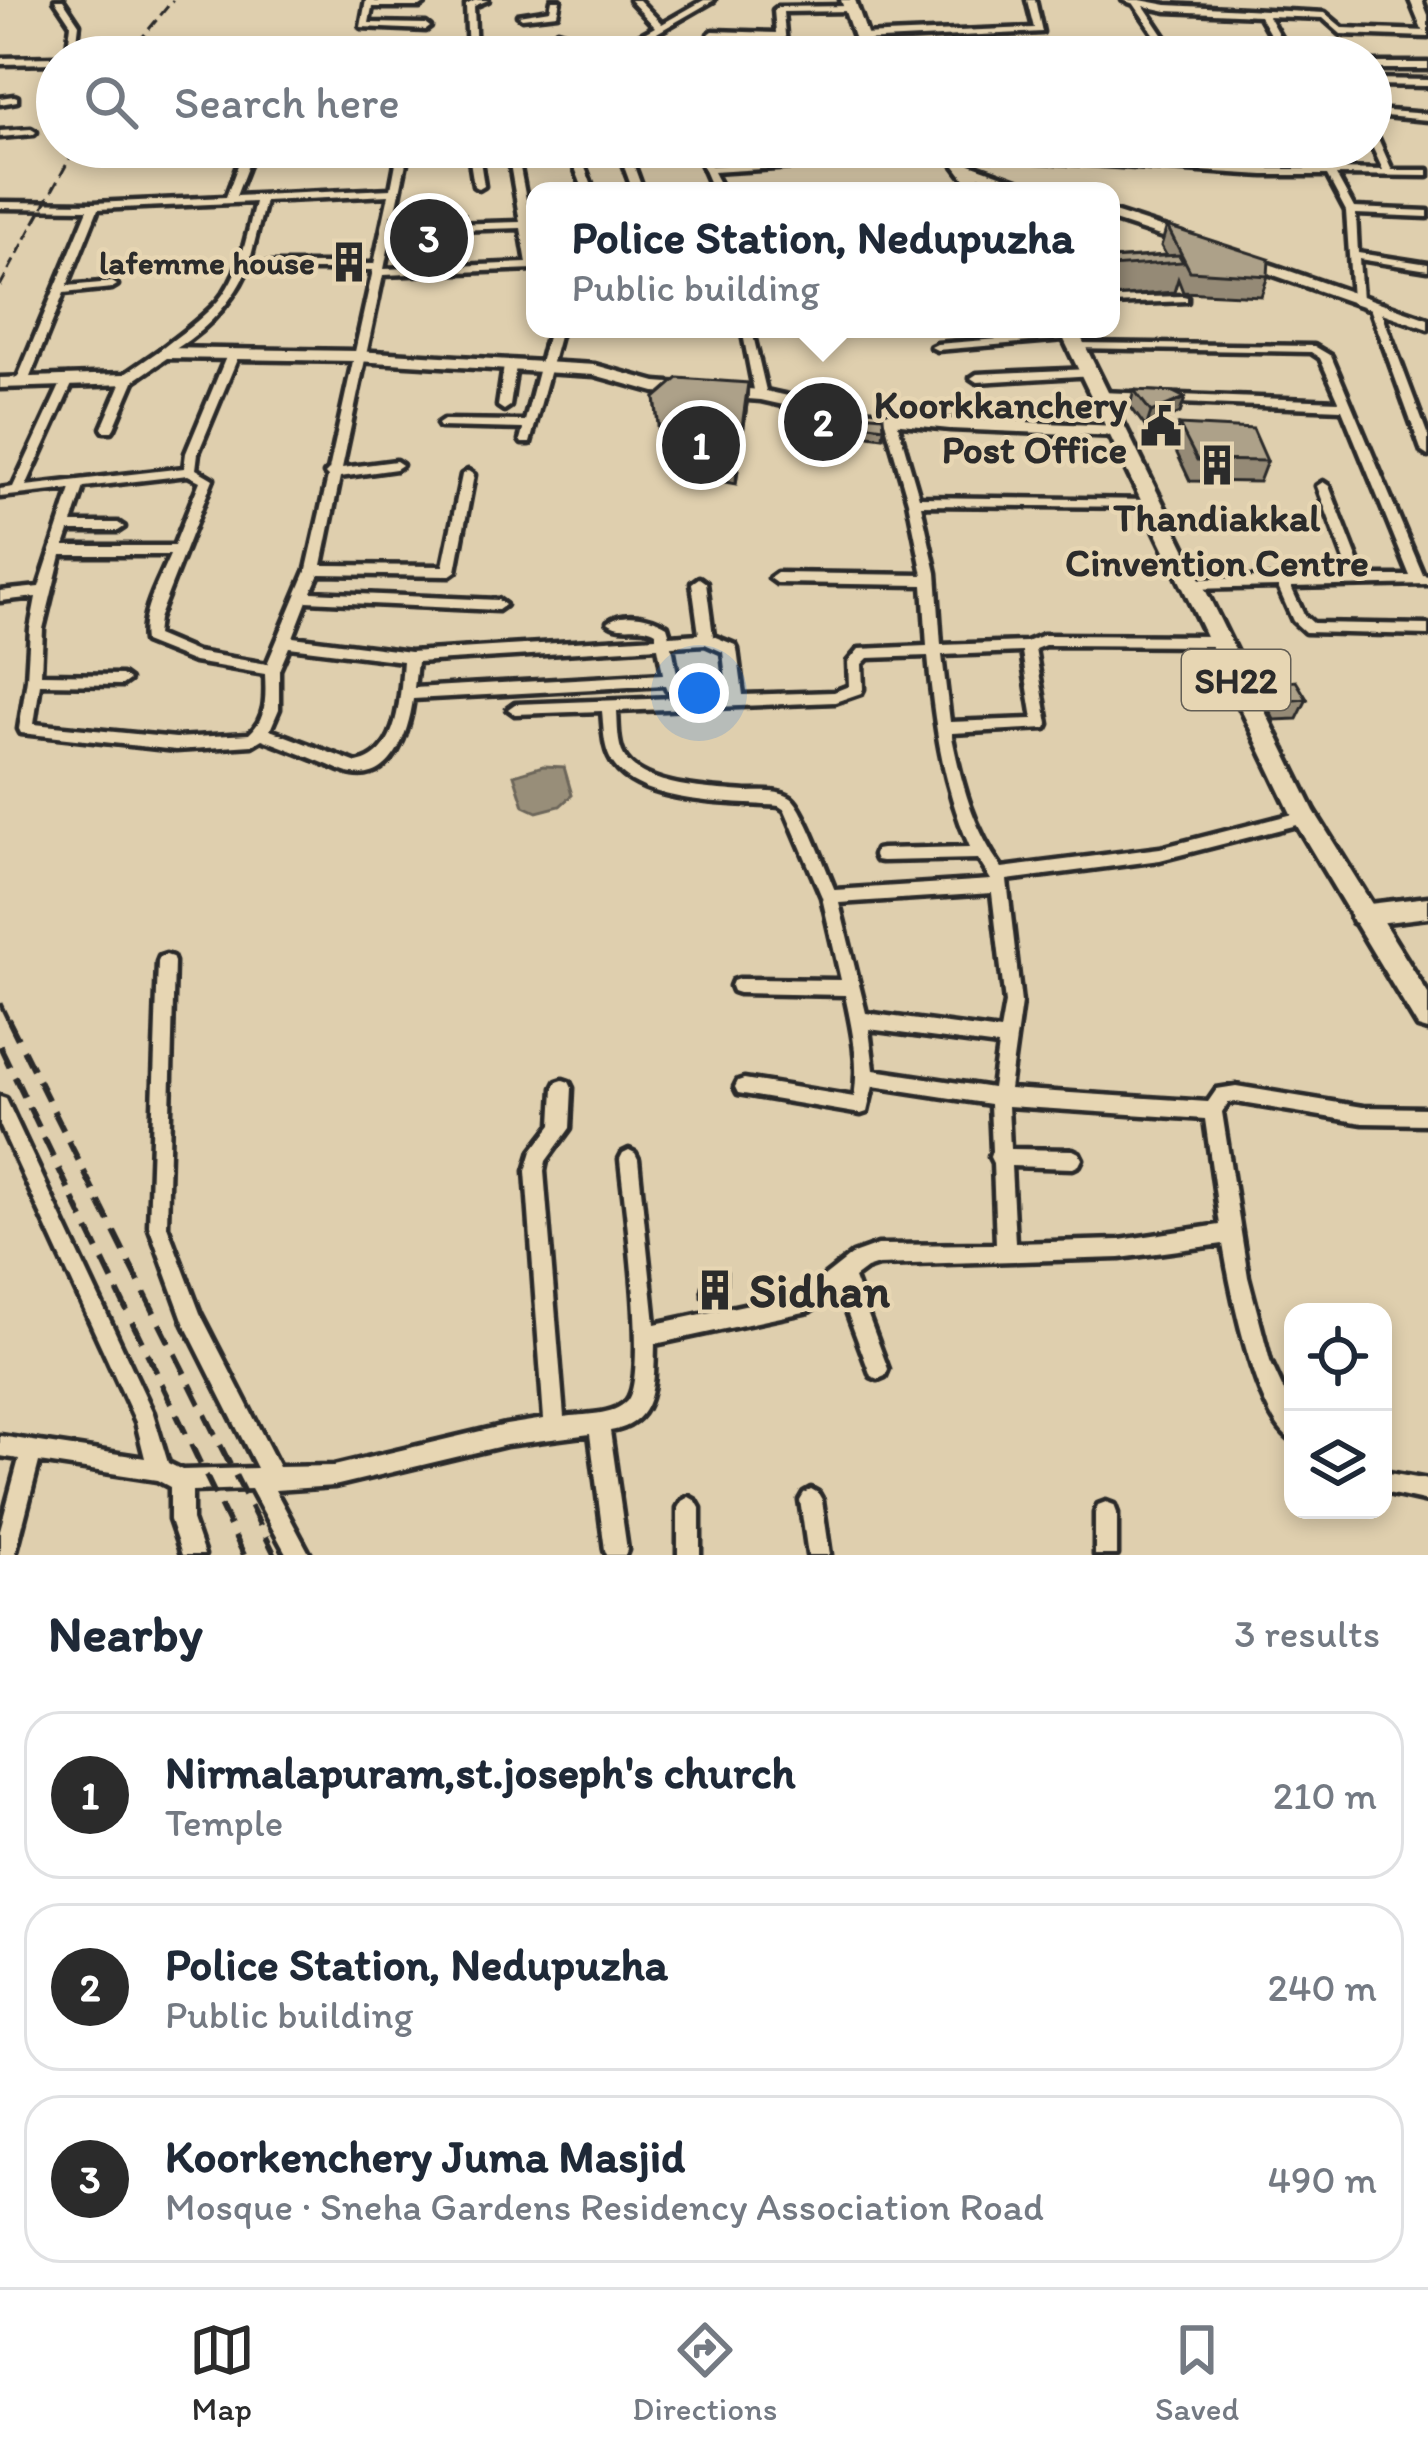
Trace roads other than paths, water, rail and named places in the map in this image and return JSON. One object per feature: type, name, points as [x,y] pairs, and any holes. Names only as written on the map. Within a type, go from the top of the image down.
[{"type":"main road","points":[[849,4],[860,36]]},
{"type":"main road","name":"SH22","points":[[1072,338],[1305,817],[1361,916],[1428,1018]]},
{"type":"street","points":[[59,0],[75,24],[74,36]]},
{"type":"street","points":[[471,36],[470,4],[484,0]]},
{"type":"street","points":[[522,14],[554,12],[556,0]]},
{"type":"street","points":[[634,0],[661,28]]},
{"type":"street","points":[[647,36],[710,0]]},
{"type":"street","points":[[1031,0],[1042,36]]},
{"type":"street","points":[[1212,0],[1220,11]]},
{"type":"street","points":[[1314,0],[1320,15],[1341,32],[1428,31],[1416,0]]},
{"type":"street","points":[[1132,1],[1320,15]]},
{"type":"street","points":[[1132,1],[1158,36]]},
{"type":"street","points":[[420,4],[369,2],[364,25],[426,27]]},
{"type":"street","points":[[713,34],[780,36],[778,14],[783,8],[849,4]]},
{"type":"street","points":[[1262,13],[1275,36]]},
{"type":"street","points":[[906,36],[1039,30]]},
{"type":"street","points":[[283,36],[285,32]]},
{"type":"street","points":[[0,62],[36,61]]},
{"type":"street","points":[[1392,66],[1428,66]]},
{"type":"street","points":[[1392,82],[1428,82]]},
{"type":"street","points":[[0,100],[14,99]]},
{"type":"street","points":[[1392,114],[1428,117]]},
{"type":"street","points":[[0,134],[31,131]]},
{"type":"street","points":[[230,200],[242,168]]},
{"type":"street","points":[[262,733],[274,706],[272,670],[314,568],[399,168]]},
{"type":"street","points":[[476,168],[479,186]]},
{"type":"street","points":[[434,227],[526,226],[515,168]]},
{"type":"street","points":[[714,182],[707,169],[725,168]]},
{"type":"street","points":[[984,168],[1017,182]]},
{"type":"street","points":[[1191,168],[1428,173]]},
{"type":"street","points":[[1261,168],[1264,172]]},
{"type":"street","points":[[1325,168],[1352,211],[1353,255],[1366,302],[1428,452]]},
{"type":"street","points":[[1387,168],[1389,172]]},
{"type":"street","points":[[7,205],[94,206],[394,191]]},
{"type":"street","points":[[108,428],[129,379],[229,301],[245,267],[261,198]]},
{"type":"street","points":[[22,382],[94,206]]},
{"type":"street","points":[[1352,211],[1428,214]]},
{"type":"street","points":[[1120,218],[1201,245]]},
{"type":"street","points":[[388,229],[411,228]]},
{"type":"street","points":[[1223,253],[1428,324]]},
{"type":"street","points":[[1353,255],[1428,267]]},
{"type":"street","points":[[245,267],[526,268]]},
{"type":"street","points":[[59,290],[112,285]]},
{"type":"street","points":[[1120,301],[1183,299]]},
{"type":"street","points":[[526,440],[553,338]]},
{"type":"street","points":[[748,338],[761,395]]},
{"type":"street","points":[[937,347],[1058,338]]},
{"type":"street","points":[[1091,338],[1314,350],[1325,356],[1423,580],[1190,584]]},
{"type":"street","points":[[163,353],[356,356],[596,370],[655,387],[761,395],[890,418],[1118,431]]},
{"type":"street","points":[[190,471],[192,453],[232,357]]},
{"type":"street","points":[[504,406],[510,365]]},
{"type":"street","points":[[977,378],[1090,373]]},
{"type":"street","points":[[0,383],[129,379]]},
{"type":"street","points":[[18,490],[68,380]]},
{"type":"street","points":[[1100,396],[1347,405]]},
{"type":"street","points":[[890,418],[931,580],[932,654],[945,728],[977,854],[1000,880],[1013,1003],[999,1097],[1006,1253]]},
{"type":"street","points":[[444,424],[530,425]]},
{"type":"street","points":[[332,474],[396,466]]},
{"type":"street","points":[[0,493],[190,471],[207,478],[208,486],[177,550],[149,638],[194,657],[272,670]]},
{"type":"street","points":[[314,568],[449,571],[468,475]]},
{"type":"street","points":[[80,484],[43,591],[32,641],[34,679],[23,720],[26,729],[176,744],[239,742],[262,733],[370,770],[390,755],[407,694],[410,657]]},
{"type":"street","points":[[1323,486],[1359,581]]},
{"type":"street","points":[[914,500],[1150,503]]},
{"type":"street","points":[[65,527],[118,527]]},
{"type":"street","points":[[57,550],[177,550]]},
{"type":"street","points":[[777,578],[931,580]]},
{"type":"street","points":[[1282,581],[1298,618],[1310,628],[1428,630]]},
{"type":"street","points":[[699,583],[706,639]]},
{"type":"street","points":[[0,596],[43,591]]},
{"type":"street","points":[[304,596],[498,605]]},
{"type":"street","points":[[615,622],[656,624],[675,700]]},
{"type":"street","points":[[284,641],[410,657],[706,639],[730,649],[736,699]]},
{"type":"street","points":[[515,709],[849,695],[856,689],[856,656],[1028,647],[1043,640],[1217,641]]},
{"type":"street","points":[[945,728],[1041,724],[1028,647]]},
{"type":"street","points":[[34,679],[122,680]]},
{"type":"street","points":[[407,694],[671,679]]},
{"type":"street","points":[[609,705],[614,748],[632,776],[654,785],[782,800],[791,806],[830,897],[859,1019],[866,1099],[851,1107],[744,1087]]},
{"type":"street","points":[[830,897],[1000,880],[1160,854],[1305,817]]},
{"type":"street","points":[[882,855],[977,854]]},
{"type":"street","points":[[1361,916],[1428,907]]},
{"type":"street","points":[[166,962],[158,1226],[192,1318],[299,1555]]},
{"type":"street","points":[[739,986],[848,988]]},
{"type":"street","points":[[859,1019],[1009,1040]]},
{"type":"street","points":[[866,1077],[999,1097],[1213,1111]]},
{"type":"street","points":[[555,1427],[535,1171],[538,1156],[562,1129],[563,1088]]},
{"type":"street","points":[[1284,1418],[1262,1361],[1232,1233],[1213,1111],[1223,1095],[1236,1094],[1363,1115],[1428,1116]]},
{"type":"street","points":[[0,1105],[146,1420],[159,1471]]},
{"type":"street","points":[[999,1157],[1072,1159]]},
{"type":"street","points":[[0,1446],[159,1471],[181,1481],[266,1480],[334,1476],[506,1435],[621,1419],[637,1406],[646,1336],[629,1159]]},
{"type":"street","points":[[646,1336],[809,1300],[878,1255],[1120,1249],[1232,1233]]},
{"type":"street","points":[[843,1275],[878,1369]]},
{"type":"street","points":[[598,1423],[616,1550]]},
{"type":"street","points":[[4,1555],[32,1449]]},
{"type":"street","points":[[181,1481],[181,1520],[193,1555]]},
{"type":"street","points":[[1392,1484],[1428,1491]]},
{"type":"street","points":[[812,1500],[819,1555]]},
{"type":"street","points":[[689,1508],[689,1555]]},
{"type":"street","points":[[1106,1513],[1106,1555]]},
{"type":"railway","points":[[143,36],[173,0]]},
{"type":"railway","points":[[0,286],[65,168]]},
{"type":"railway","points":[[0,1003],[9,1022]]},
{"type":"railway","points":[[8,1019],[275,1555]]},
{"type":"railway","points":[[0,1046],[244,1555]]},
{"type":"place","name":"Koorkenchery Juma Masjid","points":[[429,238]]},
{"type":"place","name":"lafemme house","points":[[349,262]]},
{"type":"place","name":"Police Station, Nedupuzha","points":[[823,422]]},
{"type":"place","name":"Koorkkanchery Post Office","points":[[1161,426]]},
{"type":"place","name":"Nirmalapuram,st.joseph's church","points":[[701,445]]},
{"type":"place","name":"Thandiakkal Cinvention Centre","points":[[1217,465]]},
{"type":"place","name":"Sidhan","points":[[715,1290]]}]
